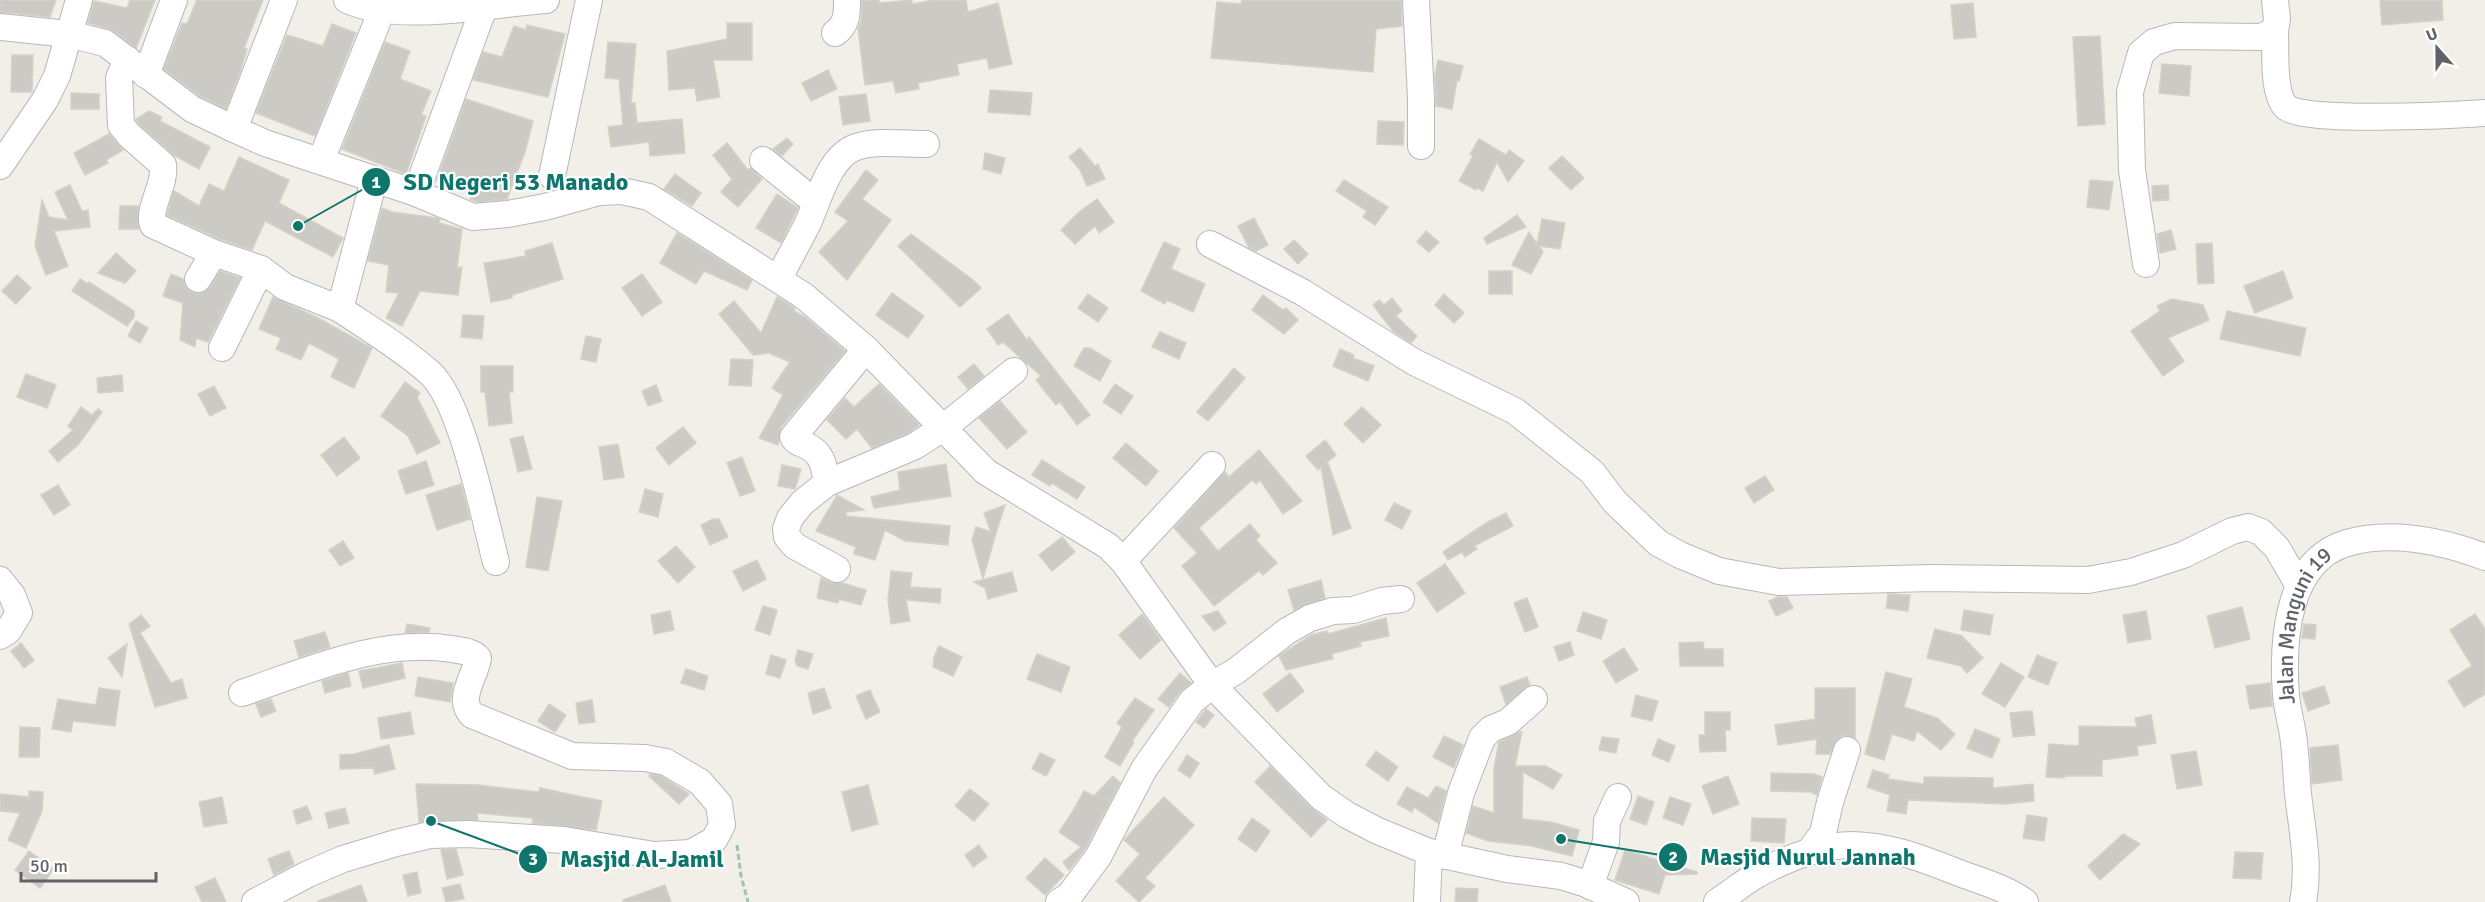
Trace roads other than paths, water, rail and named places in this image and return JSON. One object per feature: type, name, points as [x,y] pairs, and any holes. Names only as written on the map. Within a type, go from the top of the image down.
[{"type":"street","points":[[0,166],[45,100],[53,84],[79,0]]},
{"type":"street","points":[[174,0],[137,67],[118,78],[121,125],[129,135],[164,165],[163,178],[152,214],[153,225],[214,253],[261,269],[285,287],[340,309],[430,374],[443,388],[457,418],[496,562]]},
{"type":"street","points":[[234,129],[284,0]]},
{"type":"street","points":[[347,0],[356,4],[426,12],[546,0]]},
{"type":"street","points":[[552,176],[589,0]]},
{"type":"street","points":[[835,33],[843,28],[847,0]]},
{"type":"street","points":[[1416,0],[1421,88],[1421,146]]},
{"type":"street","points":[[2275,0],[2276,81],[2283,104],[2295,113],[2331,116],[2485,113]]},
{"type":"street","points":[[416,193],[484,7]]},
{"type":"street","points":[[321,160],[383,8]]},
{"type":"street","points":[[0,27],[68,34],[105,43],[192,109],[234,129],[265,143],[416,193],[473,217],[508,214],[545,207],[599,192],[621,191],[649,197],[804,296],[866,349],[986,472],[1093,535],[1123,561],[1212,684],[1321,797],[1347,815],[1378,831],[1437,854],[1507,869],[1561,876],[1626,902]]},
{"type":"street","points":[[2146,264],[2132,170],[2131,137],[2130,92],[2141,53],[2154,42],[2175,36],[2261,37],[2275,31]]},
{"type":"street","points":[[779,279],[808,223],[822,187],[835,167],[855,147],[876,144],[926,144]]},
{"type":"street","points":[[763,160],[815,202]]},
{"type":"street","points":[[340,309],[374,180]]},
{"type":"street","points":[[1210,244],[1302,292],[1414,362],[1515,411],[1592,472],[1615,502],[1658,543],[1719,571],[1779,582],[1931,578],[2088,580],[2131,572],[2183,555],[2232,531],[2248,527],[2261,532],[2277,548],[2299,586]]},
{"type":"street","points":[[198,279],[214,253]]},
{"type":"street","points":[[222,348],[261,269]]},
{"type":"street","points":[[827,483],[822,459],[811,448],[796,441],[793,437],[866,349]]},
{"type":"street","points":[[837,569],[795,546],[786,534],[790,518],[802,503],[827,483],[915,446],[943,428],[1014,371]]},
{"type":"street","points":[[1123,561],[1212,465]]},
{"type":"street","name":"Jalan Manguni 19","points":[[2303,902],[2306,856],[2293,736],[2286,697],[2285,664],[2288,621],[2299,586],[2319,558],[2336,546],[2361,539],[2394,537],[2429,541],[2485,557]]},
{"type":"street","points":[[0,580],[12,595],[19,613],[8,631],[0,636]]},
{"type":"street","points":[[1059,902],[1069,896],[1098,857],[1144,769],[1192,701],[1212,684],[1236,671],[1287,631],[1310,618],[1333,611],[1353,610],[1382,601],[1401,599]]},
{"type":"street","points":[[242,693],[350,657],[392,648],[445,648],[467,652],[478,658],[467,693],[466,706],[472,715],[572,756],[645,758],[666,762],[700,783],[719,804],[722,825],[714,840],[704,847],[691,853],[668,855],[654,855],[564,840],[468,834],[430,835],[344,859],[308,874],[255,902]]},
{"type":"street","points":[[1427,902],[1437,854],[1482,738],[1491,729],[1509,722],[1534,699]]},
{"type":"street","points":[[1809,852],[1823,833],[1830,802],[1847,750]]},
{"type":"street","points":[[1590,886],[1606,842],[1607,821],[1618,797]]},
{"type":"street","points":[[1727,896],[1756,875],[1809,852],[1832,846],[1882,846],[1992,883],[2025,902]]},
{"type":"place","name":"SD Negeri 53 Manado","points":[[298,226]]},
{"type":"place","name":"Masjid Al-Jamil","points":[[431,821]]},
{"type":"place","name":"Masjid Nurul Jannah","points":[[1561,839]]}]
